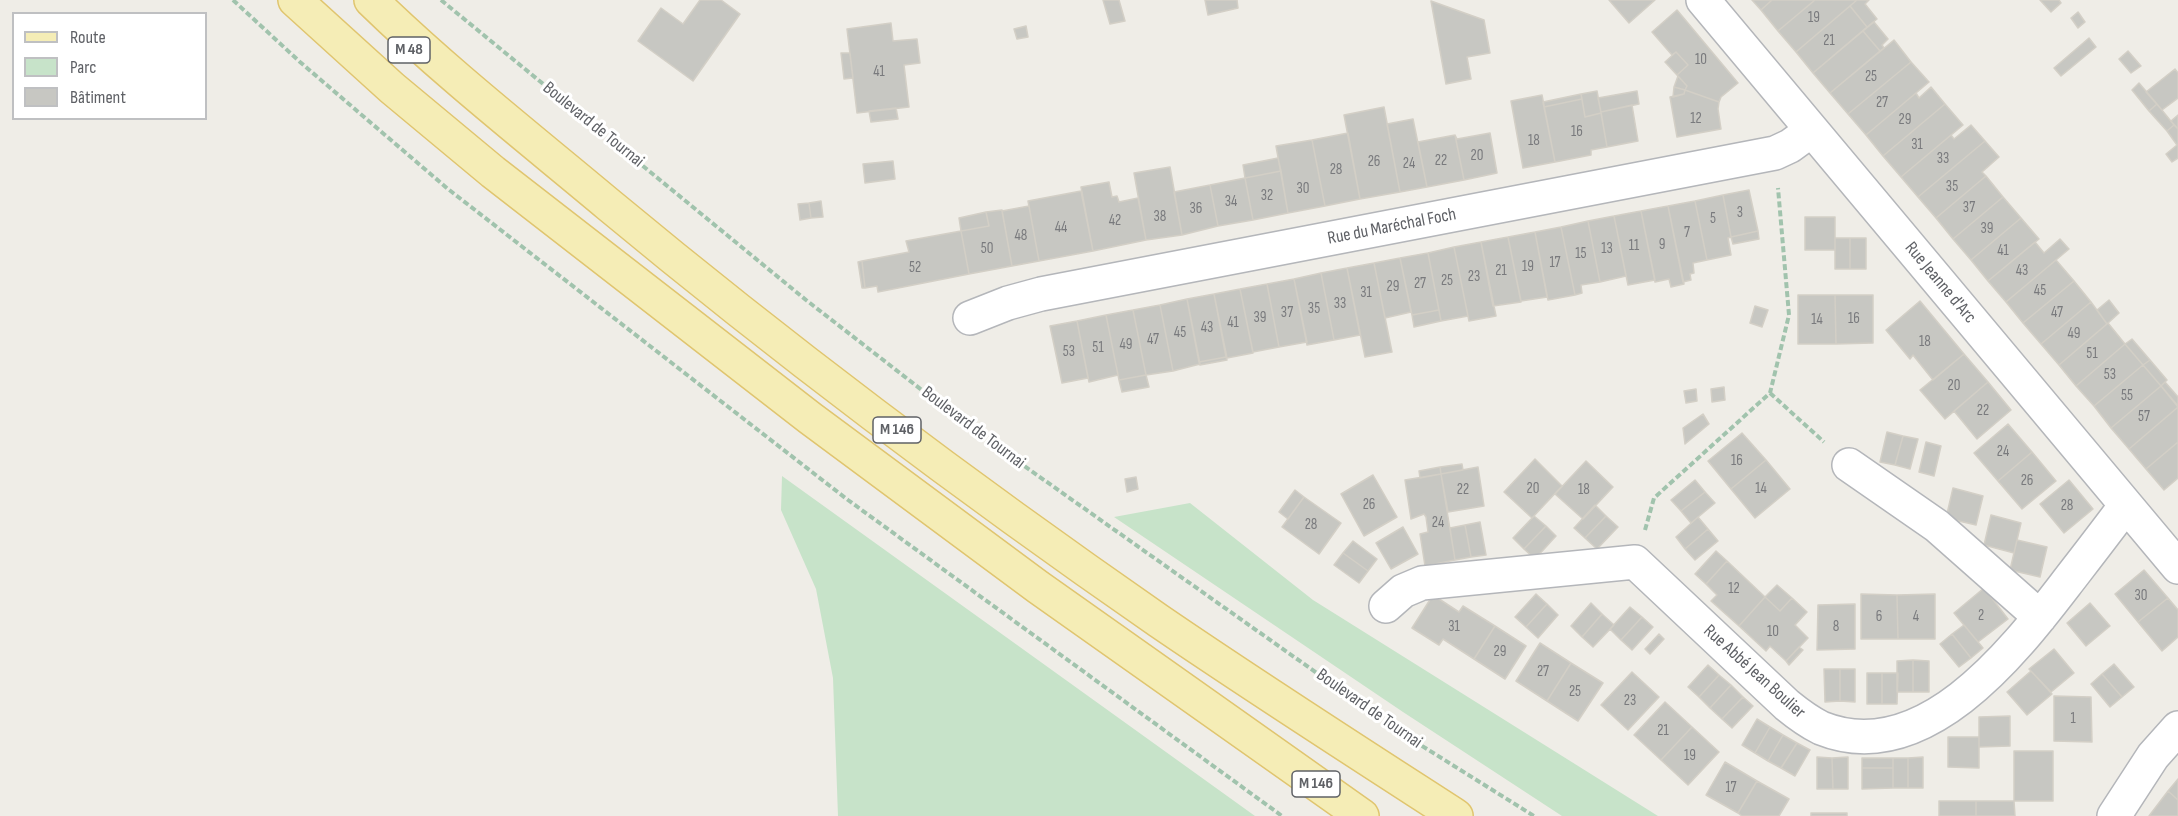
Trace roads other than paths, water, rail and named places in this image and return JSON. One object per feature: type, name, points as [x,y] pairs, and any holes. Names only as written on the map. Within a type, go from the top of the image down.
[{"type":"main road","name":"M 146","points":[[295,0],[392,88],[493,172],[810,418],[1038,587],[1362,816]]},
{"type":"main road","name":"M 48","points":[[349,0],[404,45],[475,93]]},
{"type":"main road","name":"M 146","points":[[371,0],[475,93],[761,327],[979,492],[1187,640],[1456,816]]},
{"type":"street","name":"Rue Jeanne d'Arc","points":[[1702,0],[2178,567]]},
{"type":"street","name":"Rue du Maréchal Foch","points":[[969,318],[1008,303],[1041,294],[1775,153],[1790,146],[1812,130]]},
{"type":"street","points":[[1849,465],[1937,526],[2040,617]]},
{"type":"street","name":"Rue Abbé Jean Boulier","points":[[1386,606],[1403,591],[1422,582],[1635,562],[1787,705],[1804,718],[1821,728],[1841,734],[1865,736],[1889,733],[1916,725],[1941,712],[1994,670],[2040,617],[2126,505]]},
{"type":"street","points":[[2114,816],[2153,756],[2178,728]]},
{"type":"street","points":[[1270,751],[1378,816]]}]
